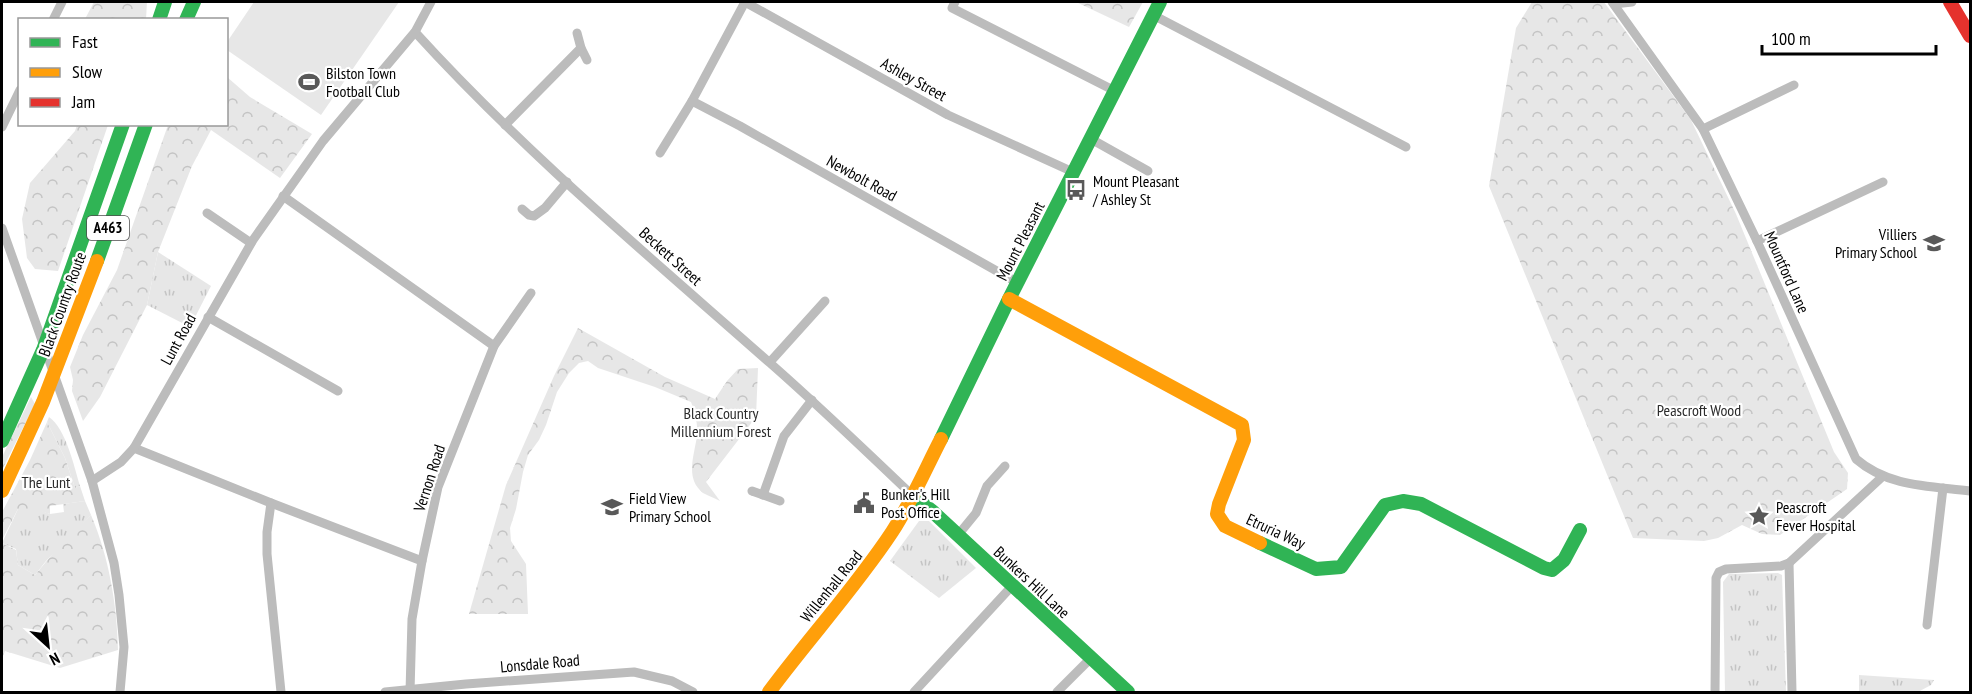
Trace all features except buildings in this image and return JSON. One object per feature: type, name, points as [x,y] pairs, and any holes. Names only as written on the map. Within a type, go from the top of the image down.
[{"type":"main road","points":[[160,18],[165,2]]},
{"type":"main road","points":[[187,18],[195,2]]},
{"type":"main road","name":"Mount Pleasant","points":[[913,496],[1160,2]]},
{"type":"main road","points":[[1950,2],[1971,36]]},
{"type":"main road","name":"Black Country Route","points":[[2,441],[43,350],[122,126]]},
{"type":"main road","name":"Black Country Route","points":[[2,491],[33,425],[71,331],[145,126]]},
{"type":"main road","name":"Etruria Way","points":[[1010,299],[1242,425],[1244,440],[1216,513],[1225,526],[1316,569],[1341,567],[1385,505],[1403,501],[1421,504],[1544,568],[1552,570],[1564,560],[1580,530]]},
{"type":"main road","name":"Bunkers Hill Lane","points":[[913,496],[1128,693]]},
{"type":"main road","name":"Willenhall Road","points":[[769,693],[800,650],[864,572],[893,531],[913,496]]},
{"type":"street","points":[[54,18],[62,2]]},
{"type":"street","name":"Lunt Road","points":[[92,481],[121,462],[134,448],[251,243],[323,141],[415,32],[431,2]]},
{"type":"street","points":[[660,153],[692,101],[745,2]]},
{"type":"street","name":"Ashley Street","points":[[745,2],[948,115],[1073,172]]},
{"type":"street","points":[[1613,3],[1632,2]]},
{"type":"street","name":"Mountford Lane","points":[[1613,3],[1703,129],[1757,241],[1856,459],[1869,471],[1902,483],[1971,491]]},
{"type":"street","points":[[954,5],[1115,91]]},
{"type":"street","points":[[1153,15],[1406,147]]},
{"type":"street","name":"Beckett Street","points":[[415,32],[447,68],[567,182],[651,260],[812,400],[913,496]]},
{"type":"street","points":[[578,33],[581,48],[587,60]]},
{"type":"street","points":[[506,124],[581,48]]},
{"type":"street","points":[[1703,129],[1794,85]]},
{"type":"street","points":[[2,127],[18,94]]},
{"type":"street","name":"Newbolt Road","points":[[692,101],[1018,283]]},
{"type":"street","points":[[1091,139],[1148,171]]},
{"type":"street","points":[[522,209],[534,216],[545,208],[567,182]]},
{"type":"street","points":[[1757,241],[1883,182]]},
{"type":"street","points":[[283,196],[494,346]]},
{"type":"street","points":[[207,213],[251,243]]},
{"type":"street","points":[[2,228],[92,481],[114,562],[124,647],[120,693]]},
{"type":"street","name":"Vernon Road","points":[[410,692],[412,619],[438,487],[494,346],[531,293]]},
{"type":"street","points":[[770,362],[825,301]]},
{"type":"street","points":[[208,317],[338,391]]},
{"type":"street","points":[[763,495],[784,436],[812,400]]},
{"type":"street","points":[[134,448],[422,561]]},
{"type":"street","points":[[958,535],[976,513],[987,486],[1005,466]]},
{"type":"street","points":[[1715,693],[1716,578],[1719,572],[1726,569],[1781,566],[1789,563],[1882,477]]},
{"type":"street","points":[[1928,625],[1943,488]]},
{"type":"street","points":[[752,490],[780,501]]},
{"type":"street","points":[[271,503],[267,554],[281,693]]},
{"type":"street","points":[[1789,563],[1792,693]]},
{"type":"street","points":[[914,693],[1012,586]]},
{"type":"street","points":[[1057,693],[1091,658]]},
{"type":"street","name":"Lonsdale Road","points":[[385,693],[466,684],[634,672],[657,677],[693,693]]},
{"type":"street","points":[[456,693],[466,684]]},
{"type":"green space","points":[[94,2],[147,2],[146,18],[86,18]]},
{"type":"green space","name":"Bilston Town Football Club","points":[[254,2],[399,2],[321,115],[228,51],[228,41]]},
{"type":"green space","points":[[1076,2],[1143,2],[1129,27]]},
{"type":"green space","name":"Peascroft Wood","points":[[1532,2],[1604,2],[1691,120],[1736,214],[1834,452],[1848,473],[1847,489],[1780,535],[1762,534],[1742,525],[1718,538],[1704,541],[1633,538],[1489,186],[1516,28]]},
{"type":"green space","points":[[228,78],[250,97],[312,134],[280,178],[211,130],[192,166],[158,252],[147,305],[100,397],[83,421],[72,391],[73,380],[70,367],[83,335],[117,270],[168,126],[228,126]]},
{"type":"green space","points":[[77,126],[108,126],[58,271],[35,269],[27,258],[22,219],[30,183],[75,131]]},
{"type":"green space","points":[[158,252],[211,286],[190,327],[147,305]]},
{"type":"green space","name":"Black Country Millennium Forest","points":[[578,328],[665,377],[715,399],[738,369],[758,368],[756,417],[706,482],[720,501],[703,493],[694,480],[692,466],[697,426],[691,402],[598,368],[588,361],[579,363],[569,373],[557,392],[546,425],[528,455],[510,528],[511,541],[526,564],[528,614],[469,614],[506,485],[554,376]]},
{"type":"green space","points":[[31,397],[35,404],[2,470],[2,457]]},
{"type":"green space","points":[[49,417],[65,439],[80,486],[75,488],[65,458],[47,422]]},
{"type":"green space","name":"The Lunt","points":[[47,422],[65,458],[75,488],[80,486],[85,501],[50,506],[50,514],[37,511],[29,514],[18,509],[2,540],[2,512]]},
{"type":"green space","points":[[85,501],[91,515],[35,575],[18,565],[16,549],[2,543],[18,509],[39,510],[50,514],[64,512],[63,504]]},
{"type":"green space","name":"The Lunt","points":[[91,515],[103,547],[111,581],[118,650],[60,668],[5,651],[2,658],[2,543],[16,550],[18,565],[35,575],[64,540]]},
{"type":"green space","points":[[919,521],[929,521],[976,568],[939,598],[890,561]]},
{"type":"green space","points":[[1778,573],[1782,575],[1786,692],[1725,692],[1723,582],[1729,574]]},
{"type":"green space","points":[[1859,675],[1934,680],[1931,685],[1918,692],[1859,692]]},
{"type":"traffic: fast","points":[[160,18],[165,2]]},
{"type":"traffic: fast","points":[[187,18],[194,2]]},
{"type":"traffic: fast","points":[[941,439],[1009,299],[1160,2]]},
{"type":"traffic: fast","points":[[2,441],[43,350],[122,126]]},
{"type":"traffic: fast","points":[[97,261],[145,126]]},
{"type":"traffic: fast","points":[[913,496],[1128,692]]},
{"type":"traffic: fast","points":[[1260,543],[1316,569],[1341,567],[1385,505],[1403,501],[1421,504],[1544,568],[1552,570],[1564,560],[1580,530]]},
{"type":"traffic: slow","points":[[2,491],[43,402],[97,261]]},
{"type":"traffic: slow","points":[[1009,299],[1242,425],[1244,440],[1217,514],[1225,526],[1260,543]]},
{"type":"traffic: slow","points":[[769,692],[863,573],[892,532],[912,498],[941,439]]},
{"type":"traffic: jam","points":[[1950,2],[1970,36]]},
{"type":"place","name":"Bilston Town Football Club","points":[[309,82]]},
{"type":"place","name":"Mount Pleasant / Ashley St","points":[[1076,190]]},
{"type":"place","name":"Villiers Primary School","points":[[1934,243]]},
{"type":"place","name":"Bunker's Hill Post Office","points":[[864,503]]},
{"type":"place","name":"Field View Primary School","points":[[612,507]]},
{"type":"place","name":"Peascroft Fever Hospital","points":[[1759,516]]}]
